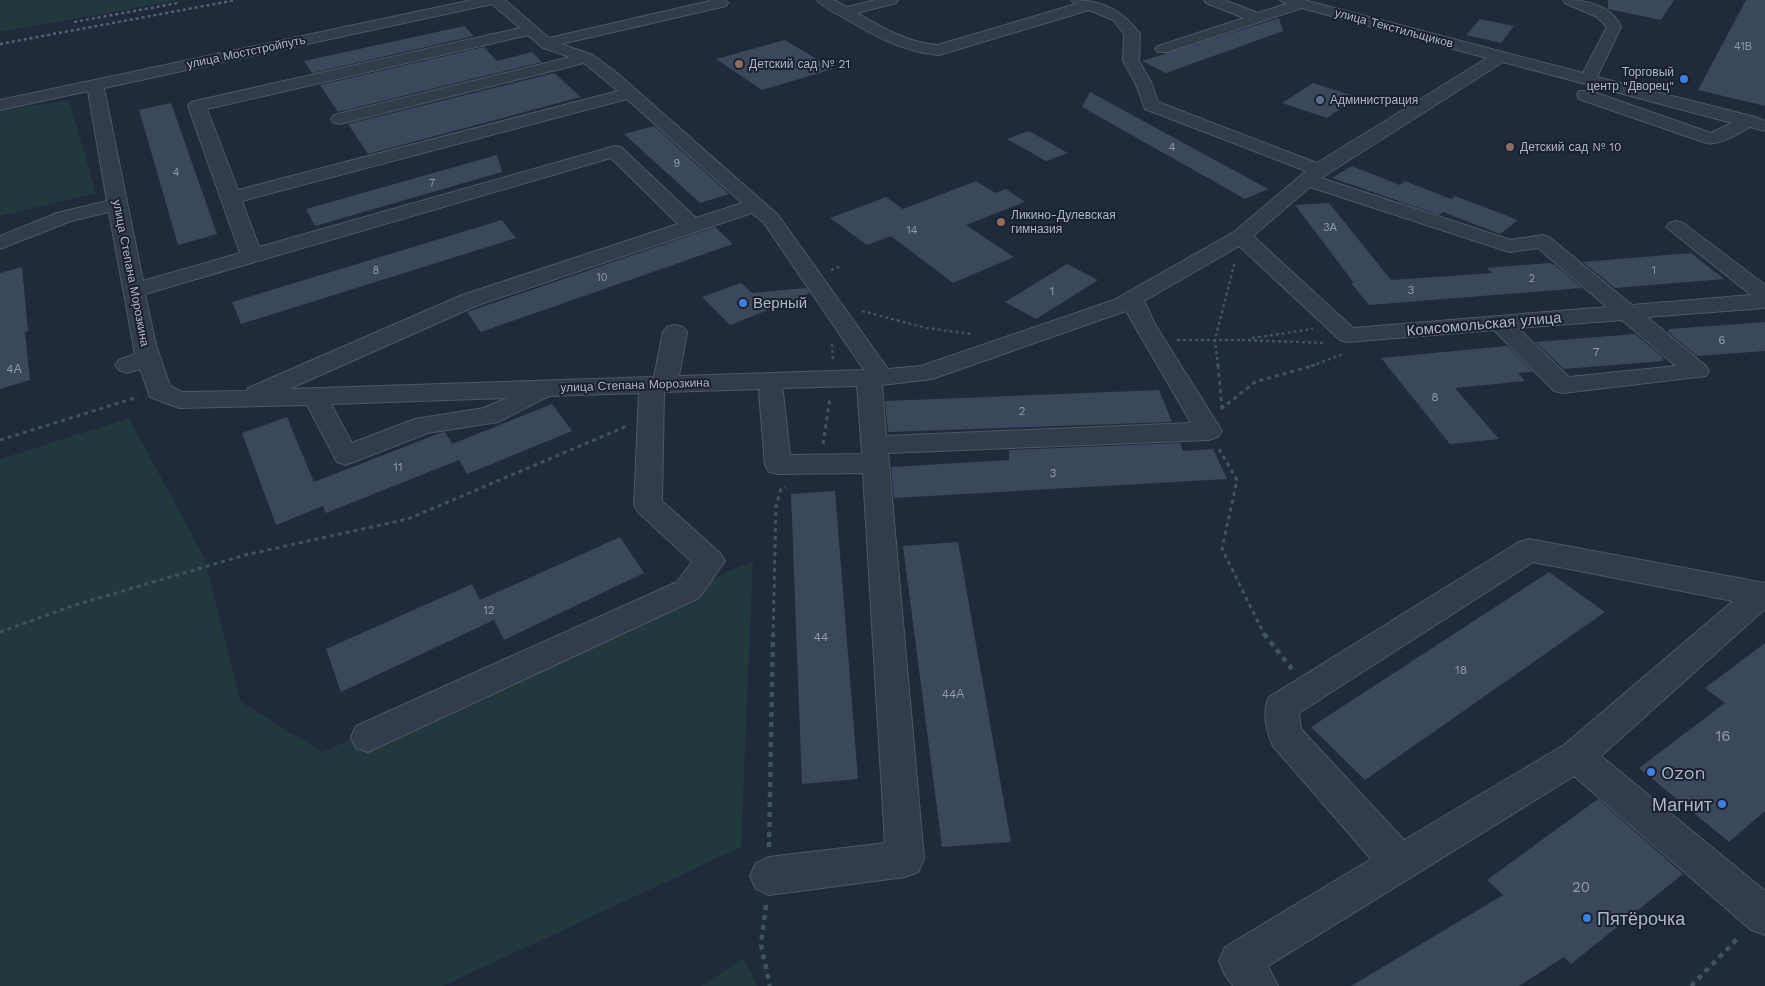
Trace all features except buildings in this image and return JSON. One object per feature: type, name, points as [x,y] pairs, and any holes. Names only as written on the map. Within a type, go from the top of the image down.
[{"type":"street","name":"улица Мостстройпуть","points":[[0,104],[492,0]]},
{"type":"street","points":[[496,0],[546,43],[566,52],[587,58],[630,93],[771,219],[872,371],[874,454],[905,859],[769,876]]},
{"type":"street","points":[[546,43],[721,3],[716,0]]},
{"type":"street","points":[[824,0],[909,46],[928,50],[939,50],[1084,2],[1118,17],[1132,34],[1131,61],[1143,82],[1151,105],[1314,175],[1510,246],[1542,241],[1629,312],[1697,371],[1563,384],[1500,323]]},
{"type":"street","points":[[846,12],[891,0]]},
{"type":"street","points":[[1211,0],[1258,18]]},
{"type":"street","points":[[1570,0],[1605,15],[1613,21],[1614,28],[1588,78]]},
{"type":"street","points":[[1163,50],[1258,18],[1294,2]]},
{"type":"street","name":"улица Текстильщиков","points":[[1294,2],[1757,123]]},
{"type":"street","points":[[252,256],[197,106],[531,30]]},
{"type":"street","points":[[1338,334],[1241,236],[1314,175],[1501,56]]},
{"type":"street","points":[[340,119],[587,58]]},
{"type":"street","points":[[1519,72],[1712,140],[1757,123]]},
{"type":"street","name":"улица Степана Морозкина","points":[[95,84],[118,204],[113,233],[134,290],[144,345],[138,362],[159,390],[179,400],[315,397],[833,378],[872,371],[923,374],[1122,304],[1241,236]]},
{"type":"street","points":[[232,198],[630,93]]},
{"type":"street","points":[[134,290],[616,151],[692,226]]},
{"type":"street","points":[[0,243],[64,217],[118,204]]},
{"type":"street","points":[[244,399],[470,300],[756,206]]},
{"type":"street","points":[[1676,227],[1765,296]]},
{"type":"street","points":[[771,392],[778,465],[819,465],[874,454],[1209,431],[1154,340],[1132,299]]},
{"type":"street","name":"Комсомольская улица","points":[[1338,334],[1500,323],[1765,301]]},
{"type":"street","points":[[368,737],[688,590],[710,561],[648,505],[651,415],[675,332]]},
{"type":"street","points":[[315,397],[346,456],[424,425],[489,416],[549,388]]},
{"type":"street","points":[[1400,864],[1285,735],[1280,707],[1529,550],[1762,595]]},
{"type":"street","points":[[1258,986],[1238,962],[1576,756],[1762,595]]},
{"type":"street","points":[[1576,756],[1763,915]]},
{"type":"path","points":[[1222,407],[1215,340],[1241,236]]},
{"type":"path","points":[[858,310],[926,328],[980,335]]},
{"type":"path","points":[[1242,340],[1338,334]]},
{"type":"path","points":[[1154,340],[1242,340],[1338,334],[1357,349],[1301,370],[1255,382],[1222,407],[1209,431],[1237,480],[1222,549],[1268,640],[1309,688]]},
{"type":"path","points":[[770,986],[762,945],[769,876],[776,506],[781,489],[814,476],[819,465],[833,378],[833,359],[872,371]]},
{"type":"path","points":[[0,632],[72,606],[245,554],[408,519],[651,415]]},
{"type":"path","points":[[1691,986],[1763,915]]},
{"type":"green space","points":[[0,0],[181,0],[0,32]]},
{"type":"green space","points":[[69,100],[96,193],[0,216],[0,111]]},
{"type":"green space","points":[[129,418],[204,557],[241,702],[322,752],[753,561],[741,847],[443,986],[0,986],[0,459]]},
{"type":"green space","points":[[744,958],[757,986],[701,986]]},
{"type":"railway","points":[[0,44],[236,0]]},
{"type":"railway","points":[[74,22],[178,3]]},
{"type":"place","name":"Детский сад № 21","points":[[739,64]]},
{"type":"place","name":"Торговый центр \"Дворец\"","points":[[1684,79]]},
{"type":"place","name":"Администрация","points":[[1320,100]]},
{"type":"place","name":"Детский сад № 10","points":[[1510,147]]},
{"type":"place","name":"Ликино-Дулевская гимназия","points":[[1001,222]]},
{"type":"place","name":"Верный","points":[[743,303]]},
{"type":"place","name":"Ozon","points":[[1651,772]]},
{"type":"place","name":"Магнит","points":[[1722,804]]},
{"type":"place","name":"Пятёрочка","points":[[1587,918]]}]
